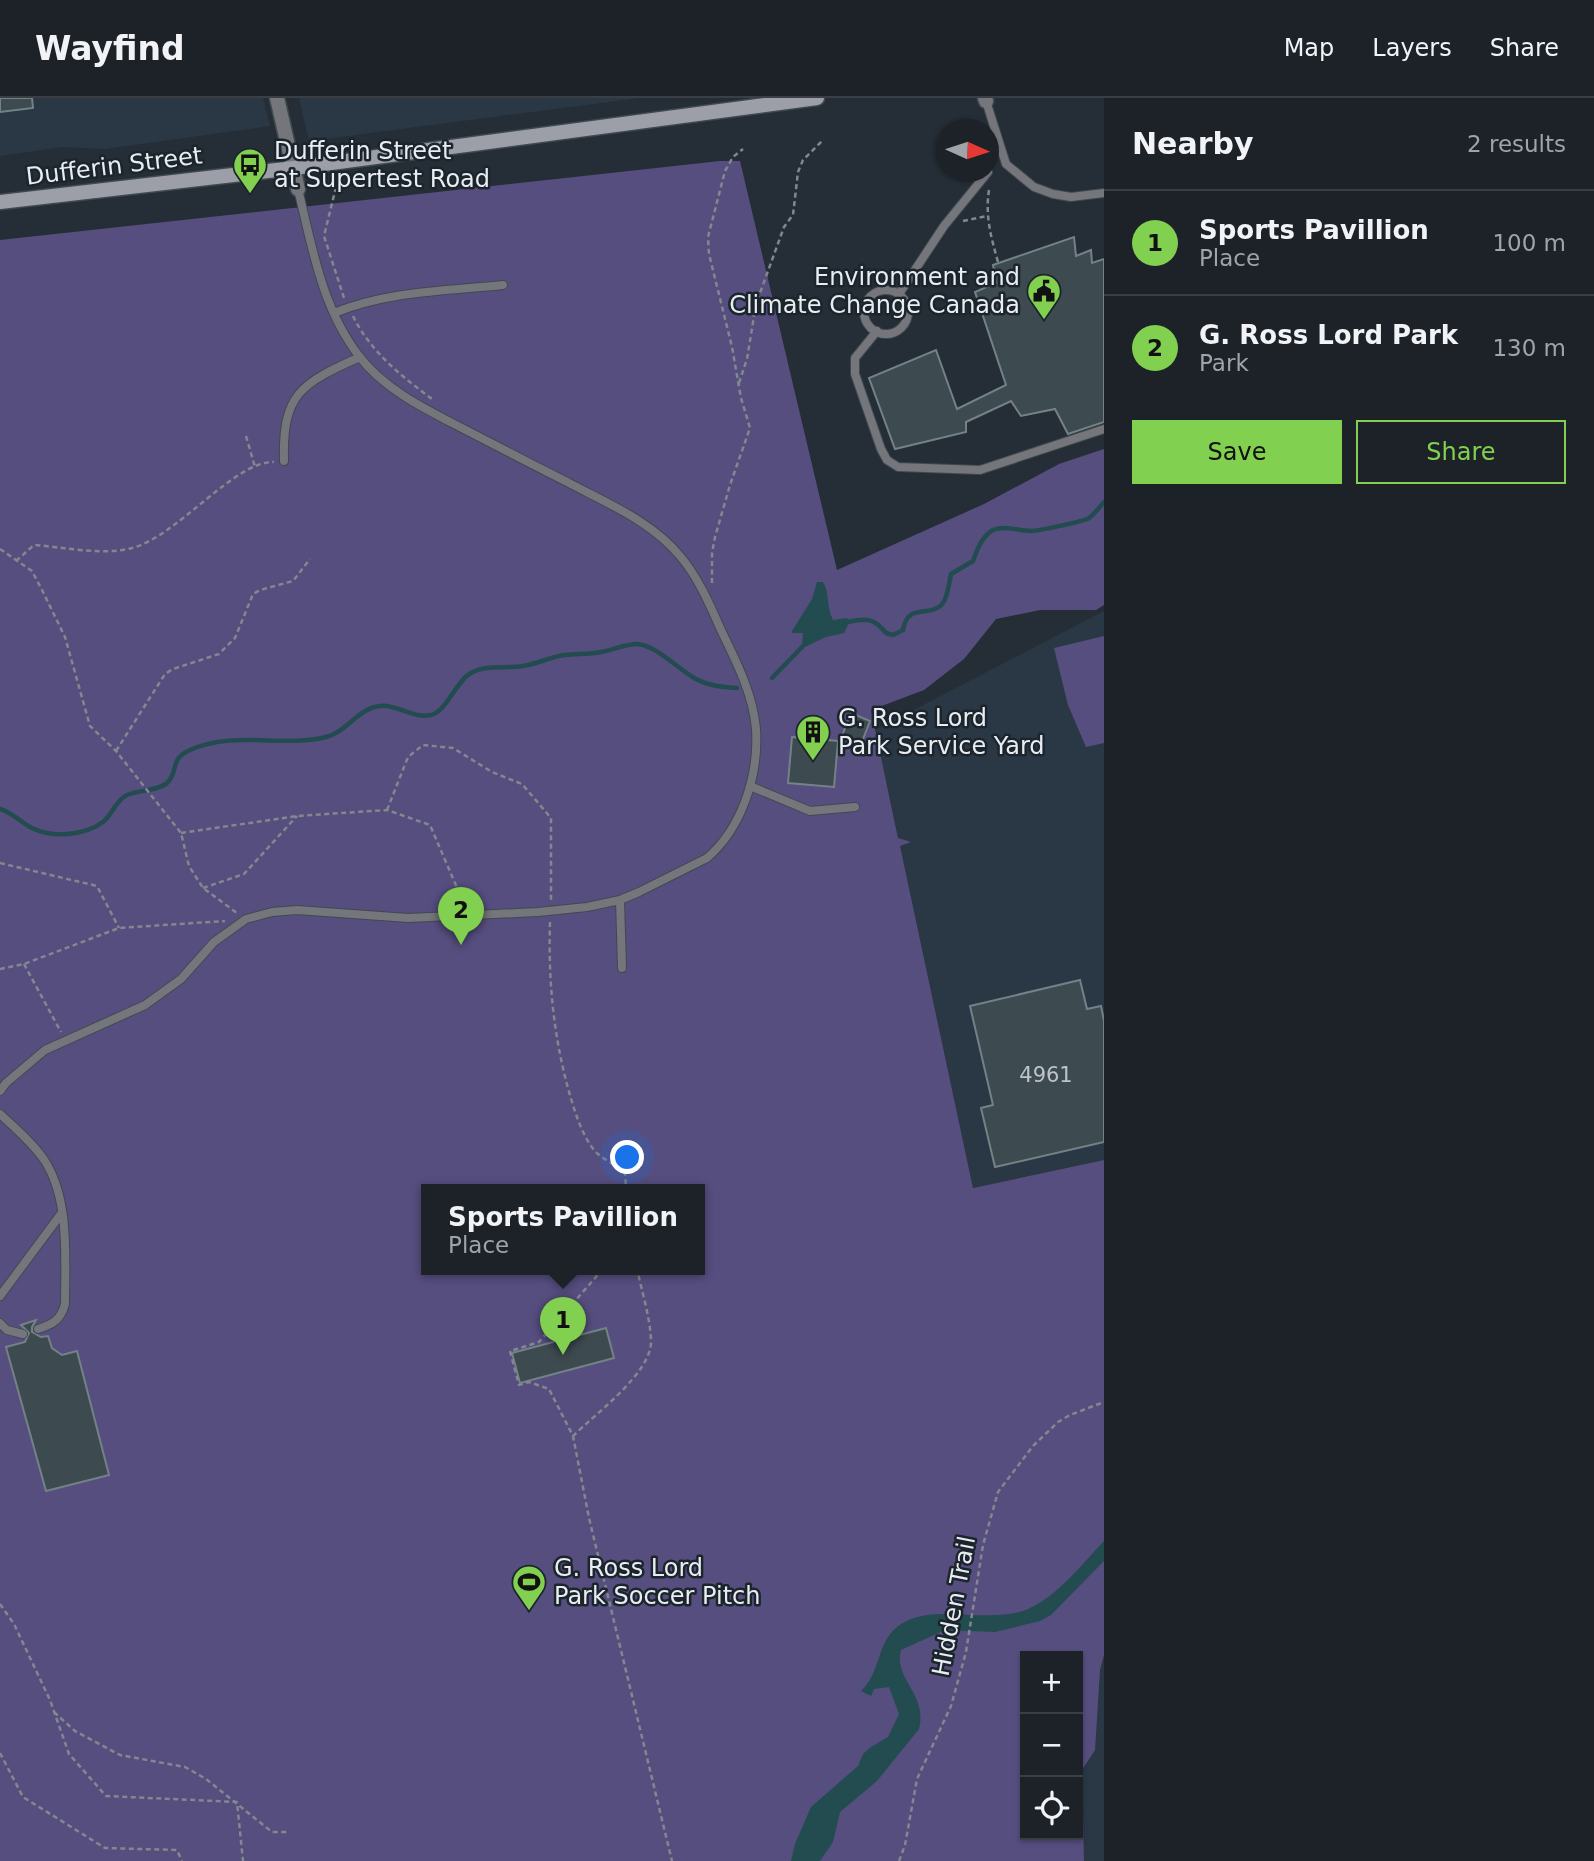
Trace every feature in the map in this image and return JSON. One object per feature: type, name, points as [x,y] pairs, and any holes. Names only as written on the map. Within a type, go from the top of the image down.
[{"type":"main road","name":"Dufferin Street","points":[[0,202],[294,168],[817,98]]},
{"type":"street","points":[[277,98],[298,189]]},
{"type":"lane","points":[[985,99],[1006,164],[1034,187],[1072,197],[1104,193]]},
{"type":"lane","points":[[999,167],[1006,164]]},
{"type":"lane","points":[[899,294],[944,226],[981,182]]},
{"type":"lane","points":[[0,1091],[45,1050],[145,1004],[181,979],[214,942],[246,919],[272,912],[297,910],[408,918],[469,916],[551,911],[620,900],[696,864],[718,849],[750,786],[757,742],[750,697],[712,610],[681,557],[662,537],[624,512],[432,413],[408,398],[359,357],[334,313],[317,269],[298,189]]},
{"type":"lane","points":[[334,313],[348,307],[412,293],[503,285]]},
{"type":"lane","points":[[878,291],[899,294],[904,299],[908,313],[903,326],[891,333],[877,331],[871,327],[864,314],[867,300],[878,291]]},
{"type":"lane","points":[[877,331],[855,358],[855,374],[881,449],[887,460],[898,467],[980,470],[1104,429]]},
{"type":"lane","points":[[284,461],[286,421],[294,400],[316,378],[359,357]]},
{"type":"lane","points":[[750,786],[810,811],[855,807]]},
{"type":"lane","points":[[620,900],[622,968]]},
{"type":"lane","points":[[0,1114],[44,1159],[53,1178],[61,1214],[65,1304],[61,1317],[38,1329]]},
{"type":"lane","points":[[0,1296],[61,1214]]},
{"type":"lane","points":[[0,1323],[7,1330],[23,1334]]},
{"type":"path","points":[[738,384],[747,359],[755,304],[784,228],[793,215],[798,172],[803,160],[823,140]]},
{"type":"path","points":[[712,610],[712,552],[730,485],[750,428],[709,254],[708,237],[725,171],[733,157],[743,149]]},
{"type":"path","points":[[989,182],[988,227],[998,262]]},
{"type":"path","points":[[336,187],[324,236],[348,307],[362,333],[385,360],[440,404]]},
{"type":"path","points":[[944,226],[987,216]]},
{"type":"path","points":[[246,436],[255,467]]},
{"type":"path","points":[[16,561],[34,545],[113,551],[140,545],[195,511],[239,474],[270,462],[284,461]]},
{"type":"path","points":[[0,549],[32,571],[65,637],[90,726],[116,751],[181,833],[189,866],[203,888],[246,919]]},
{"type":"path","points":[[116,751],[165,674],[219,654],[236,638],[253,594],[293,581],[310,559]]},
{"type":"path","points":[[705,579],[708,587]]},
{"type":"path","points":[[387,810],[408,757],[423,745],[453,748],[492,772],[522,783],[551,818],[551,980],[554,1023],[561,1064],[579,1123],[588,1141],[604,1159],[625,1172]]},
{"type":"path","points":[[181,833],[297,816],[387,810],[430,825],[469,916]]},
{"type":"path","points":[[203,888],[244,874],[297,816]]},
{"type":"path","points":[[0,863],[97,886],[119,928]]},
{"type":"path","points":[[0,970],[24,964],[119,928],[246,919]]},
{"type":"path","points":[[24,964],[65,1040]]},
{"type":"path","points":[[623,1148],[626,1184]]},
{"type":"path","points":[[598,1275],[539,1342],[510,1351],[519,1385],[529,1382],[549,1390],[573,1436],[589,1518],[672,1861]]},
{"type":"path","points":[[573,1436],[633,1379],[645,1364],[652,1342],[638,1275]]},
{"type":"path","name":"Hidden Trail","points":[[899,1861],[905,1845],[917,1779],[950,1710],[966,1652],[983,1543],[1001,1485],[1033,1446],[1058,1422],[1104,1402]]},
{"type":"path","points":[[0,1604],[15,1624],[50,1700],[69,1754],[106,1796],[237,1802]]},
{"type":"path","points":[[52,1710],[75,1731],[120,1755],[185,1767],[237,1802],[272,1832],[288,1832]]},
{"type":"path","points":[[0,1753],[23,1797],[104,1847],[177,1850],[182,1861]]},
{"type":"path","points":[[237,1802],[243,1861]]},
{"type":"shaded area","points":[[0,98],[263,98],[270,126],[105,149],[62,147],[0,156]]},
{"type":"shaded area","points":[[299,98],[639,98],[309,141]]},
{"type":"shaded area","points":[[720,161],[740,161],[837,570],[984,504],[1059,464],[1104,449],[1104,605],[1096,610],[1040,610],[996,619],[964,659],[924,690],[871,710],[898,838],[911,842],[900,846],[973,1188],[1104,1160],[1104,1655],[1100,1670],[1095,1750],[1083,1768],[1083,1651],[1020,1651],[1020,1840],[1083,1840],[1083,1816],[1084,1861],[0,1861],[0,240]]},
{"type":"shaded area","points":[[817,582],[823,582],[825,586],[833,620],[847,618],[849,623],[844,633],[826,637],[805,647],[802,645],[803,633],[792,631],[812,599]]},
{"type":"shaded area","points":[[1104,611],[1104,1160],[973,1188],[875,730]]},
{"type":"shaded area","points":[[1104,636],[1104,743],[1086,747],[1068,705],[1054,648]]},
{"type":"shaded area","points":[[1104,1541],[1104,1561],[1051,1615],[1040,1621],[995,1632],[945,1630],[901,1650],[902,1670],[919,1706],[919,1729],[877,1781],[840,1812],[833,1842],[820,1861],[791,1861],[795,1844],[811,1807],[858,1766],[863,1754],[888,1737],[899,1714],[889,1687],[874,1689],[871,1696],[861,1691],[872,1676],[890,1634],[910,1619],[926,1615],[1012,1614],[1028,1609],[1059,1588]]},
{"type":"shaded area","points":[[1104,1607],[1104,1861],[1084,1861],[1083,1760]]},
{"type":"building","points":[[0,98],[32,98],[33,108],[0,112]]},
{"type":"building","name":"Environment and Climate Change Canada","points":[[1074,237],[1076,256],[1091,250],[1092,263],[1104,259],[1104,422],[1068,434],[1055,409],[1021,416],[1011,401],[966,422],[966,432],[895,449],[869,378],[936,350],[957,409],[1006,385],[975,292],[996,283],[993,265]]},
{"type":"building","points":[[851,713],[870,721],[861,744],[842,736]]},
{"type":"building","name":"G. Ross Lord Park Service Yard","points":[[792,737],[838,741],[834,787],[788,783]]},
{"type":"building","points":[[1080,980],[1087,1009],[1101,1006],[1104,1021],[1104,1142],[995,1167],[981,1108],[993,1105],[970,1006]]},
{"type":"building","points":[[36,1320],[32,1332],[41,1337],[48,1336],[52,1348],[62,1355],[77,1351],[109,1475],[46,1491],[6,1347],[25,1342],[29,1333],[21,1325]]},
{"type":"building","points":[[606,1328],[614,1358],[520,1383],[512,1353]]},
{"type":"waterway","points":[[848,622],[870,620],[886,633],[893,635],[903,630],[910,616],[938,608],[943,603],[951,574],[973,561],[983,540],[993,530],[1002,528],[1035,531],[1079,521],[1091,516],[1104,502]]},
{"type":"waterway","points":[[0,809],[40,831],[77,833],[103,822],[127,795],[159,788],[167,783],[179,757],[190,750],[224,741],[292,741],[326,737],[365,711],[380,706],[418,715],[431,715],[442,708],[461,682],[477,670],[523,666],[564,655],[644,645],[701,681],[737,688]]},
{"type":"waterway","points":[[772,678],[803,646]]},
{"type":"place","name":"Dufferin Street at Supertest Road","points":[[250,195]]},
{"type":"place","name":"Environment and Climate Change Canada","points":[[1044,321]]},
{"type":"place","name":"G. Ross Lord Park Service Yard","points":[[813,762]]},
{"type":"place","name":"G. Ross Lord Park","points":[[461,945]]},
{"type":"place","name":"Sports Pavillion","points":[[563,1355]]},
{"type":"place","name":"G. Ross Lord Park Soccer Pitch","points":[[529,1612]]}]
